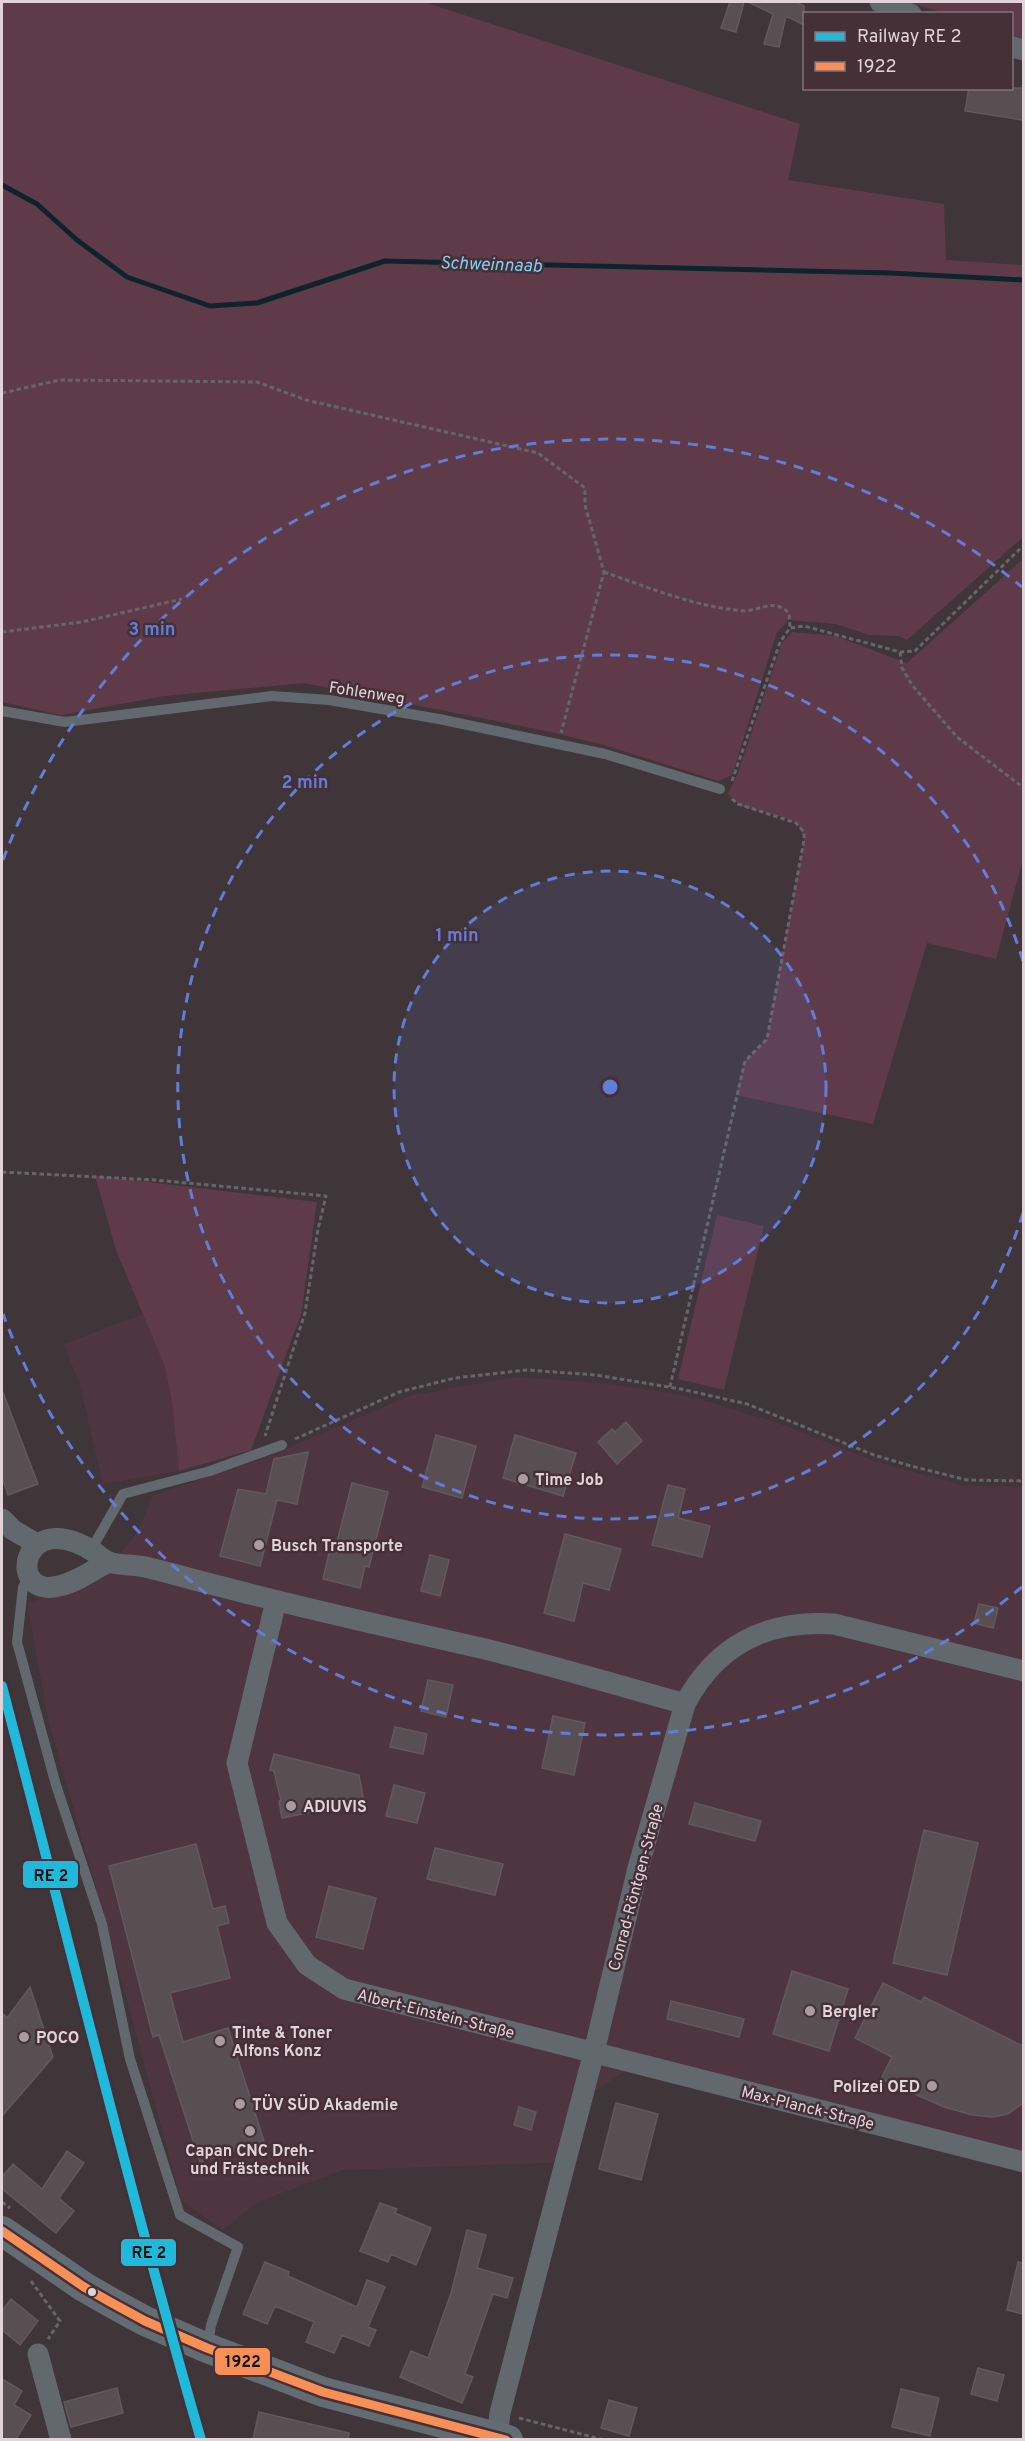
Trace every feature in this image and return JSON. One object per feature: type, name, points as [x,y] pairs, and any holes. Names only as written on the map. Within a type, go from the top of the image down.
[{"type":"main road","points":[[6,2220],[84,2287],[145,2321],[207,2348],[323,2392],[502,2430]]},
{"type":"street","points":[[880,2],[906,12]]},
{"type":"street","points":[[2,1519],[13,1530],[37,1544]]},
{"type":"street","points":[[99,1556],[66,1585],[53,1588],[44,1587],[29,1576],[26,1567],[28,1557],[37,1544],[56,1538],[99,1556],[276,1601],[495,1652],[685,1704]]},
{"type":"street","name":"Albert-Einstein-Straße","points":[[276,1601],[237,1763],[277,1923],[307,1965],[344,1989],[594,2052]]},
{"type":"street","name":"Conrad-Röntgen-Straße","points":[[502,2430],[638,1868],[685,1704],[696,1684],[725,1653],[743,1641],[784,1626],[813,1622],[834,1624],[1023,1671]]},
{"type":"street","name":"Max-Planck-Straße","points":[[594,2052],[1023,2162]]},
{"type":"street","points":[[38,2354],[61,2439]]},
{"type":"lane","name":"Fohlenweg","points":[[2,711],[65,722],[272,696],[329,700],[558,743],[605,754],[720,789]]},
{"type":"lane","points":[[99,1556],[123,1494],[210,1471],[282,1445]]},
{"type":"lane","points":[[29,1576],[23,1587],[17,1642],[56,1785],[102,1924],[130,2059],[180,2215],[238,2247],[211,2325],[207,2348]]},
{"type":"path","points":[[2,393],[60,380],[257,382],[306,400],[538,453],[585,488],[585,505],[604,572],[558,743]]},
{"type":"path","points":[[790,628],[804,626],[900,652],[915,651],[1023,545]]},
{"type":"path","points":[[604,572],[680,598],[726,609],[749,611],[772,604],[782,607],[789,613],[790,628],[780,642],[733,780],[727,788],[720,789]]},
{"type":"path","points":[[2,632],[82,622],[182,599]]},
{"type":"path","points":[[900,652],[902,668],[912,685],[957,737],[1023,788]]},
{"type":"path","points":[[670,1388],[745,1061],[767,1039],[804,840],[804,832],[796,823],[738,804],[720,789]]},
{"type":"path","points":[[2,1172],[155,1180],[326,1196],[318,1228],[305,1313],[258,1455]]},
{"type":"path","points":[[282,1445],[399,1392],[455,1378],[528,1370],[596,1375],[747,1404],[874,1455],[911,1466],[967,1480],[1023,1481]]},
{"type":"path","points":[[2,2202],[6,2220]]},
{"type":"path","points":[[30,2280],[60,2321],[38,2354]]},
{"type":"path","points":[[502,2430],[604,2439]]},
{"type":"shaded area","points":[[2,2],[424,2],[800,124],[788,180],[944,204],[946,260],[1023,265],[1023,537],[907,640],[899,636],[869,635],[836,624],[789,620],[777,632],[732,775],[718,781],[604,745],[551,732],[304,683],[164,696],[61,715],[2,702]]},
{"type":"shaded area","points":[[908,2],[1023,2],[1023,39],[1013,36],[1013,12],[941,12]]},
{"type":"shaded area","points":[[1023,559],[1023,859],[996,959],[927,943],[873,1124],[736,1095],[745,1061],[767,1039],[804,840],[796,824],[787,819],[746,808],[728,794],[737,775],[782,643],[792,632],[835,636],[907,663]]},
{"type":"shaded area","points":[[95,1176],[317,1202],[301,1314],[251,1450],[179,1471],[172,1402],[165,1367],[116,1250]]},
{"type":"shaded area","points":[[717,1215],[764,1226],[724,1390],[678,1379]]},
{"type":"shaded area","points":[[143,1314],[165,1367],[172,1402],[179,1471],[103,1484],[80,1386],[64,1344]]},
{"type":"shaded area","points":[[517,1377],[601,1383],[689,1396],[778,1423],[874,1461],[962,1485],[1023,1487],[1023,2171],[627,2070],[594,2092],[577,2162],[343,2170],[258,2202],[223,2230],[181,2200],[48,1718],[27,1603],[80,1587],[105,1573],[139,1530],[152,1496],[267,1457],[412,1395]]},
{"type":"building","points":[[730,2],[744,2],[736,32],[721,28]]},
{"type":"building","points":[[748,2],[796,2],[804,6],[803,24],[786,16],[779,47],[764,44],[773,14]]},
{"type":"building","points":[[1023,88],[1023,120],[965,111],[969,90]]},
{"type":"building","points":[[2,1390],[38,1484],[8,1495],[2,1477]]},
{"type":"building","points":[[626,1422],[642,1441],[617,1464],[598,1442],[612,1429],[615,1432]]},
{"type":"building","points":[[436,1435],[476,1446],[462,1498],[422,1487]]},
{"type":"building","points":[[515,1435],[576,1453],[563,1496],[503,1478]]},
{"type":"building","points":[[308,1452],[297,1504],[277,1500],[260,1566],[220,1556],[238,1489],[266,1494],[274,1459]]},
{"type":"building","points":[[352,1483],[388,1492],[369,1567],[365,1566],[360,1588],[323,1579],[329,1553],[334,1554]]},
{"type":"building","points":[[668,1485],[685,1489],[678,1518],[710,1526],[702,1557],[652,1545]]},
{"type":"building","points":[[565,1534],[621,1549],[609,1590],[583,1583],[574,1621],[544,1613]]},
{"type":"building","points":[[430,1555],[449,1560],[440,1596],[421,1591]]},
{"type":"building","points":[[979,1604],[998,1608],[993,1628],[974,1623]]},
{"type":"building","points":[[428,1680],[453,1685],[446,1717],[421,1711]]},
{"type":"building","points":[[553,1716],[585,1723],[574,1775],[542,1768]]},
{"type":"building","points":[[395,1727],[427,1734],[423,1754],[390,1747]]},
{"type":"building","points":[[274,1754],[359,1775],[364,1802],[282,1818],[279,1801],[281,1801],[274,1771],[270,1770]]},
{"type":"building","points":[[394,1785],[425,1793],[417,1823],[386,1816]]},
{"type":"building","points":[[695,1803],[761,1821],[755,1841],[689,1824]]},
{"type":"building","points":[[924,1830],[978,1843],[947,1975],[893,1963]]},
{"type":"building","points":[[196,1844],[213,1909],[225,1906],[229,1923],[217,1926],[230,1978],[170,1993],[183,2042],[228,2028],[264,2141],[200,2162],[159,2035],[153,2037],[109,1866]]},
{"type":"building","points":[[435,1848],[503,1864],[495,1895],[427,1879]]},
{"type":"building","points":[[329,1886],[376,1898],[363,1949],[316,1937]]},
{"type":"building","name":"Bergler","points":[[792,1971],[848,1989],[829,2051],[773,2034]]},
{"type":"building","points":[[883,1983],[921,2002],[924,1997],[1023,2046],[1023,2103],[1008,2114],[993,2117],[973,2115],[944,2107],[881,2079],[892,2057],[855,2038]]},
{"type":"building","name":"POCO","points":[[30,1987],[53,2057],[2,2116],[2,2013],[7,2018]]},
{"type":"building","points":[[671,2001],[744,2019],[739,2037],[667,2019]]},
{"type":"building","points":[[616,2103],[658,2114],[641,2180],[599,2169]]},
{"type":"building","points":[[519,2107],[536,2112],[531,2130],[514,2125]]},
{"type":"building","points":[[67,2151],[84,2163],[59,2198],[74,2211],[56,2233],[2,2189],[2,2177],[13,2164],[42,2189]]},
{"type":"building","points":[[380,2203],[397,2209],[395,2213],[431,2228],[416,2265],[391,2254],[388,2262],[360,2251]]},
{"type":"building","points":[[467,2230],[486,2235],[477,2268],[513,2278],[507,2298],[493,2294],[465,2374],[473,2377],[462,2403],[400,2377],[411,2351],[428,2358],[451,2293]]},
{"type":"building","points":[[265,2262],[289,2272],[288,2276],[357,2307],[367,2280],[385,2287],[368,2327],[376,2330],[369,2346],[342,2335],[334,2353],[306,2342],[314,2322],[275,2306],[267,2324],[243,2314]]},
{"type":"building","points":[[1018,2262],[1023,2263],[1023,2314],[1007,2310]]},
{"type":"building","points":[[11,2299],[38,2321],[20,2345],[2,2330],[2,2311]]},
{"type":"building","points":[[978,2368],[1004,2375],[997,2401],[971,2394]]},
{"type":"building","points":[[2,2379],[22,2391],[14,2405],[31,2415],[16,2439],[2,2439]]},
{"type":"building","points":[[117,2388],[123,2413],[71,2427],[64,2402]]},
{"type":"building","points":[[901,2389],[939,2398],[930,2436],[892,2427]]},
{"type":"building","points":[[609,2400],[637,2408],[629,2436],[601,2428]]},
{"type":"building","points":[[259,2412],[349,2433],[348,2439],[253,2439]]},
{"type":"waterway","name":"Schweinnaab","points":[[2,185],[37,204],[77,240],[127,277],[210,306],[257,303],[385,261],[890,273],[1024,280]]},
{"type":"transit line","points":[[2,1686],[124,2158],[201,2440]]},
{"type":"transit line","name":"1922","points":[[2,2231],[84,2287],[112,2303],[145,2321],[207,2348],[323,2392],[506,2440]]},
{"type":"place","name":"Time Job","points":[[523,1479]]},
{"type":"place","name":"Busch Transporte","points":[[259,1545]]},
{"type":"place","name":"ADIUVIS","points":[[291,1806]]},
{"type":"place","name":"Bergler","points":[[810,2011]]},
{"type":"place","name":"POCO","points":[[24,2037]]},
{"type":"place","name":"Tinte & Toner Alfons Konz","points":[[220,2041]]},
{"type":"place","name":"Polizei OED","points":[[932,2086]]},
{"type":"place","name":"TÜV SÜD Akademie","points":[[240,2104]]},
{"type":"place","name":"Capan CNC Dreh- und Frästechnik","points":[[250,2131]]}]
